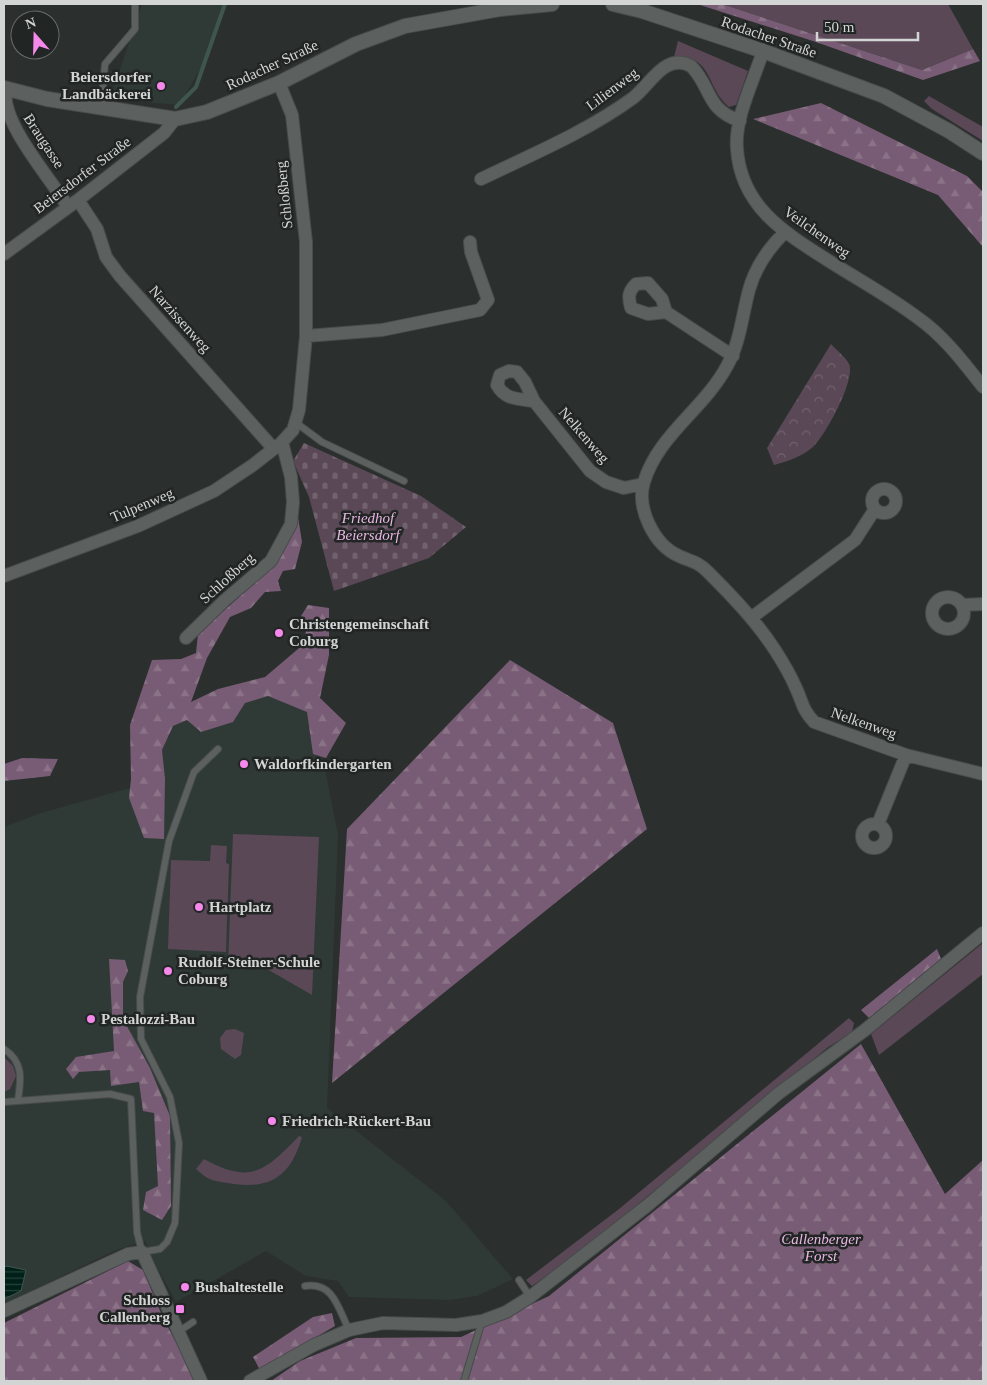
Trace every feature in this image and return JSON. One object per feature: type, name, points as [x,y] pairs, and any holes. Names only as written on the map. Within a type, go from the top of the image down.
[{"type":"street","name":"Rodacher Straße","points":[[5,89],[47,100],[175,119],[207,112],[279,82],[356,44],[405,26],[500,9],[552,4]]},
{"type":"street","name":"Rodacher Straße","points":[[613,4],[642,11],[763,51],[884,96],[949,130],[983,153]]},
{"type":"street","name":"Veilchenweg","points":[[763,51],[740,121],[736,149],[739,166],[750,196],[784,233],[921,320],[955,352],[983,387]]},
{"type":"street","name":"Lilienweg","points":[[481,180],[602,120],[637,94],[663,68],[674,62],[691,66],[716,108],[727,117],[740,121]]},
{"type":"street","name":"Schloßberg","points":[[186,638],[225,600],[271,561],[291,524],[293,502],[291,478],[278,445],[293,430],[299,410],[306,336],[306,242],[292,115],[279,82]]},
{"type":"street","name":"Braugasse","points":[[5,89],[4,97],[12,126],[73,204]]},
{"type":"street","name":"Beiersdorfer Straße","points":[[4,254],[73,204],[164,133],[175,119]]},
{"type":"street","name":"Narzissenweg","points":[[73,204],[97,229],[106,257],[120,276],[278,445]]},
{"type":"street","name":"Nelkenweg","points":[[784,233],[769,250],[753,280],[733,356],[709,394],[658,449],[643,484],[645,513],[660,540],[678,556],[699,564],[751,618],[774,649],[796,686],[803,710],[814,722],[906,755],[983,774]]},
{"type":"street","points":[[306,336],[382,330],[480,310],[488,300],[471,252],[470,242]]},
{"type":"street","points":[[666,312],[733,356]]},
{"type":"street","name":"Nelkenweg","points":[[534,401],[590,471],[606,482],[624,488],[643,484]]},
{"type":"street","name":"Tulpenweg","points":[[5,573],[138,526],[214,491],[253,465],[278,445]]},
{"type":"street","points":[[751,618],[855,540],[875,509]]},
{"type":"street","points":[[962,605],[983,604]]},
{"type":"street","name":"Nelkenweg","points":[[878,824],[906,755]]},
{"type":"street","points":[[250,1381],[314,1344],[349,1330],[382,1323],[456,1325],[482,1321],[506,1312],[530,1297],[648,1204],[779,1093],[872,1024],[983,933]]},
{"type":"street","points":[[4,1311],[128,1254],[142,1252],[177,1332],[203,1380]]},
{"type":"lane","points":[[101,108],[105,64],[135,29],[135,4]]},
{"type":"lane","points":[[295,422],[322,442],[404,481]]},
{"type":"lane","points":[[4,1102],[110,1094],[131,1099],[136,1232],[142,1252],[160,1249],[167,1242],[175,1223],[179,1143],[170,1097],[141,1039],[140,997],[169,841],[194,772],[218,749]]},
{"type":"lane","points":[[4,1049],[12,1054],[20,1065],[21,1081],[18,1100]]},
{"type":"lane","points":[[519,1280],[530,1297]]},
{"type":"lane","points":[[305,1286],[314,1284],[325,1288],[332,1295],[349,1330]]},
{"type":"lane","points":[[464,1381],[482,1321]]},
{"type":"lane","points":[[177,1332],[194,1322]]},
{"type":"shaded area","points":[[142,4],[224,4],[204,63],[179,105],[110,99]]},
{"type":"shaded area","name":"Rudolf-Steiner-Schule Coburg","points":[[308,682],[338,835],[327,1108],[446,1201],[513,1279],[477,1296],[450,1300],[349,1297],[338,1281],[306,1276],[266,1251],[176,1302],[145,1241],[116,1250],[4,1304],[4,827],[41,813],[165,778],[162,750],[173,726],[209,711]]},
{"type":"shaded area","points":[[6,1266],[26,1270],[21,1291],[4,1299],[4,1268]]},
{"type":"green space","points":[[697,4],[722,4],[922,70],[973,49],[980,61],[923,80],[816,42]]},
{"type":"green space","points":[[722,4],[948,4],[973,49],[922,70]]},
{"type":"green space","points":[[678,41],[748,71],[736,105],[729,107],[722,100],[708,74],[696,61],[674,57]]},
{"type":"green space","points":[[929,96],[983,127],[983,141],[932,109],[924,101]]},
{"type":"green space","points":[[821,103],[967,176],[983,192],[983,247],[938,195],[753,119]]},
{"type":"green space","points":[[831,344],[848,361],[850,372],[844,394],[832,420],[813,447],[799,456],[774,465],[767,448]]},
{"type":"green space","name":"Friedhof Beiersdorf","points":[[304,443],[421,496],[466,527],[429,558],[334,591],[309,497],[293,461]]},
{"type":"green space","points":[[298,517],[302,542],[295,569],[283,571],[278,581],[281,591],[265,592],[251,608],[230,617],[207,658],[191,702],[218,689],[265,677],[305,643],[306,628],[301,616],[308,605],[329,608],[329,655],[320,698],[346,723],[326,758],[313,754],[307,712],[268,696],[245,703],[233,722],[201,732],[187,720],[173,726],[162,750],[165,778],[164,839],[144,838],[129,798],[131,779],[130,725],[152,660],[181,659],[196,653],[198,634],[268,571]]},
{"type":"green space","points":[[510,660],[613,723],[647,829],[332,1083],[347,829]]},
{"type":"green space","points":[[22,758],[58,759],[50,776],[4,781],[4,764]]},
{"type":"green space","points":[[233,834],[319,837],[312,995],[260,965],[228,964]]},
{"type":"green space","name":"Hartplatz","points":[[211,845],[227,846],[226,863],[229,864],[226,952],[168,949],[171,860],[210,861]]},
{"type":"green space","points":[[983,943],[983,974],[879,1055],[871,1034]]},
{"type":"green space","points":[[937,949],[941,959],[869,1018],[861,1010]]},
{"type":"green space","points":[[109,959],[125,960],[128,971],[123,982],[123,1019],[150,1068],[170,1116],[171,1206],[162,1220],[143,1210],[146,1192],[158,1186],[154,1113],[143,1111],[139,1082],[111,1086],[110,1070],[79,1072],[73,1079],[66,1069],[76,1057],[114,1051]]},
{"type":"green space","points":[[849,1018],[854,1023],[852,1032],[827,1048],[580,1252],[532,1286],[526,1280],[619,1209]]},
{"type":"green space","points":[[235,1029],[244,1033],[241,1055],[235,1059],[221,1049],[220,1038],[226,1030]]},
{"type":"green space","name":"Callenberger Forst","points":[[861,1044],[945,1194],[983,1160],[983,1381],[271,1381],[300,1361],[356,1338],[461,1337],[549,1296]]},
{"type":"green space","points":[[4,1057],[13,1066],[16,1076],[10,1089],[4,1092]]},
{"type":"green space","points":[[299,1136],[302,1137],[286,1170],[278,1177],[269,1181],[259,1184],[234,1184],[209,1179],[196,1169],[204,1159],[234,1171],[246,1172],[256,1170],[266,1166]]},
{"type":"green space","points":[[128,1261],[143,1270],[164,1320],[197,1381],[4,1381],[4,1323]]},
{"type":"green space","points":[[332,1313],[335,1326],[260,1370],[253,1357],[313,1317]]},
{"type":"waterway","points":[[176,107],[196,87],[225,4]]},
{"type":"place","name":"Beiersdorfer Landbäckerei","points":[[161,86]]},
{"type":"place","name":"Christengemeinschaft Coburg","points":[[279,633]]},
{"type":"place","name":"Waldorfkindergarten","points":[[244,764]]},
{"type":"place","name":"Hartplatz","points":[[199,907]]},
{"type":"place","name":"Rudolf-Steiner-Schule Coburg","points":[[168,971]]},
{"type":"place","name":"Pestalozzi-Bau","points":[[91,1019]]},
{"type":"place","name":"Friedrich-Rückert-Bau","points":[[272,1121]]},
{"type":"place","name":"Bushaltestelle","points":[[185,1287]]},
{"type":"place","name":"Schloss Callenberg","points":[[180,1309]]}]
